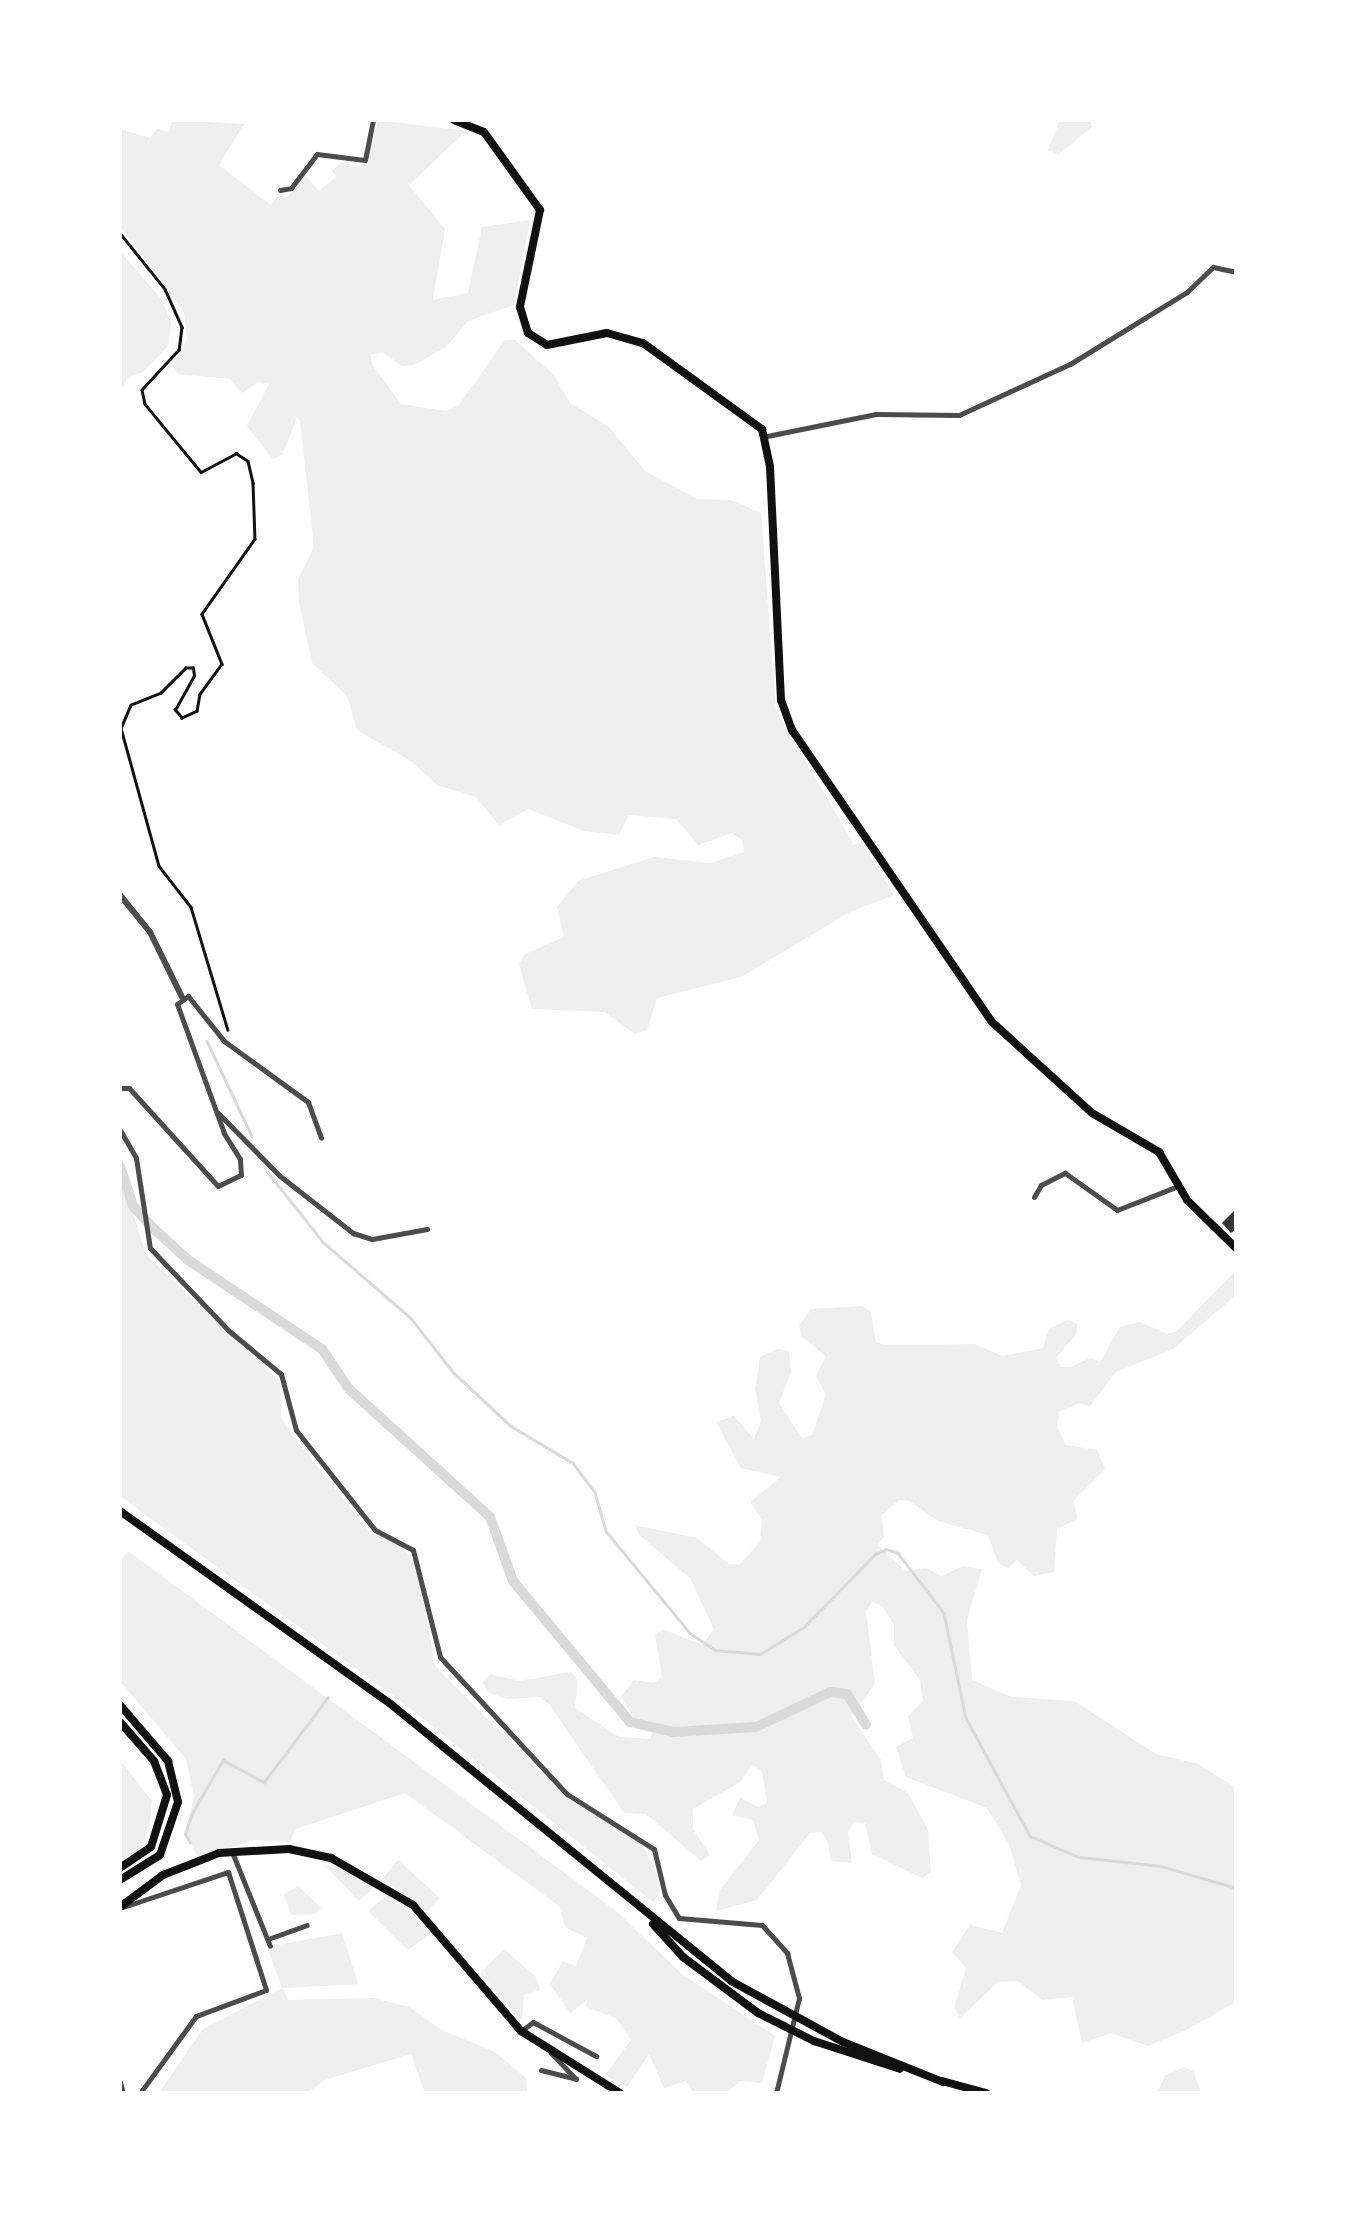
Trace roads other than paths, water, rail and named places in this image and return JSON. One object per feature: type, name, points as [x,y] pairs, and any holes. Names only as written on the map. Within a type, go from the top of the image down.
[{"type":"main road","points":[[454,120],[470,122],[484,132],[540,210],[520,307],[536,340],[559,346],[618,334],[643,343],[767,436],[781,700],[792,730],[992,1022],[1092,1113],[1159,1152],[1178,1186],[1236,1248]]},
{"type":"main road","points":[[120,1511],[392,1706],[636,1906],[683,1956],[758,2013],[866,2060],[986,2093]]},
{"type":"main road","points":[[120,1705],[168,1762],[178,1802],[160,1855],[120,1880]]},
{"type":"main road","points":[[120,1722],[154,1761],[167,1796],[151,1847],[120,1868]]},
{"type":"main road","points":[[120,1907],[164,1876],[232,1851],[319,1855],[384,1884],[413,1905],[522,2031],[620,2093]]},
{"type":"street","points":[[280,190],[291,188],[317,154],[366,160],[373,120]]},
{"type":"street","points":[[767,436],[876,414],[959,415],[1070,364],[1186,292],[1214,266],[1236,272]]},
{"type":"street","points":[[120,895],[150,932],[182,997],[180,1013],[240,1159],[240,1176],[230,1185],[218,1186],[129,1088],[120,1088]]},
{"type":"street","points":[[182,997],[194,1000],[224,1042],[308,1102],[321,1138]]},
{"type":"street","points":[[218,1112],[280,1176],[353,1233],[372,1239],[427,1228]]},
{"type":"street","points":[[120,1130],[136,1158],[143,1222],[155,1255],[281,1374],[289,1419],[365,1518],[413,1550],[433,1643],[481,1706],[566,1794],[654,1848],[665,1895],[679,1918],[762,1925],[787,1953],[799,1998],[776,2093]]},
{"type":"street","points":[[1034,1197],[1041,1184],[1065,1173],[1117,1210],[1178,1186]]},
{"type":"street","points":[[232,1851],[269,1943],[306,1925]]},
{"type":"street","points":[[120,1907],[228,1872],[266,1990],[196,2016],[140,2093]]},
{"type":"street","points":[[522,2031],[533,2022],[596,2056]]},
{"type":"street","points":[[541,2070],[576,2080],[549,2049]]},
{"type":"street","points":[[120,2082],[123,2093]]},
{"type":"waterway","points":[[207,1041],[252,1136]]},
{"type":"waterway","points":[[120,1166],[133,1206],[152,1227],[188,1260],[322,1349],[349,1389],[490,1517],[513,1581],[630,1722],[673,1732],[756,1727],[830,1692],[847,1694],[866,1725]]},
{"type":"waterway","points":[[267,1171],[323,1242],[411,1318],[454,1373],[511,1426],[573,1463],[595,1492],[606,1531],[690,1633],[715,1650],[760,1654],[804,1627],[875,1554],[886,1549],[898,1553],[944,1613],[966,1718],[1030,1836],[1079,1857],[1161,1866],[1236,1888]]},
{"type":"waterway","points":[[190,1843],[185,1834],[191,1815],[223,1760],[264,1782],[328,1697]]}]
